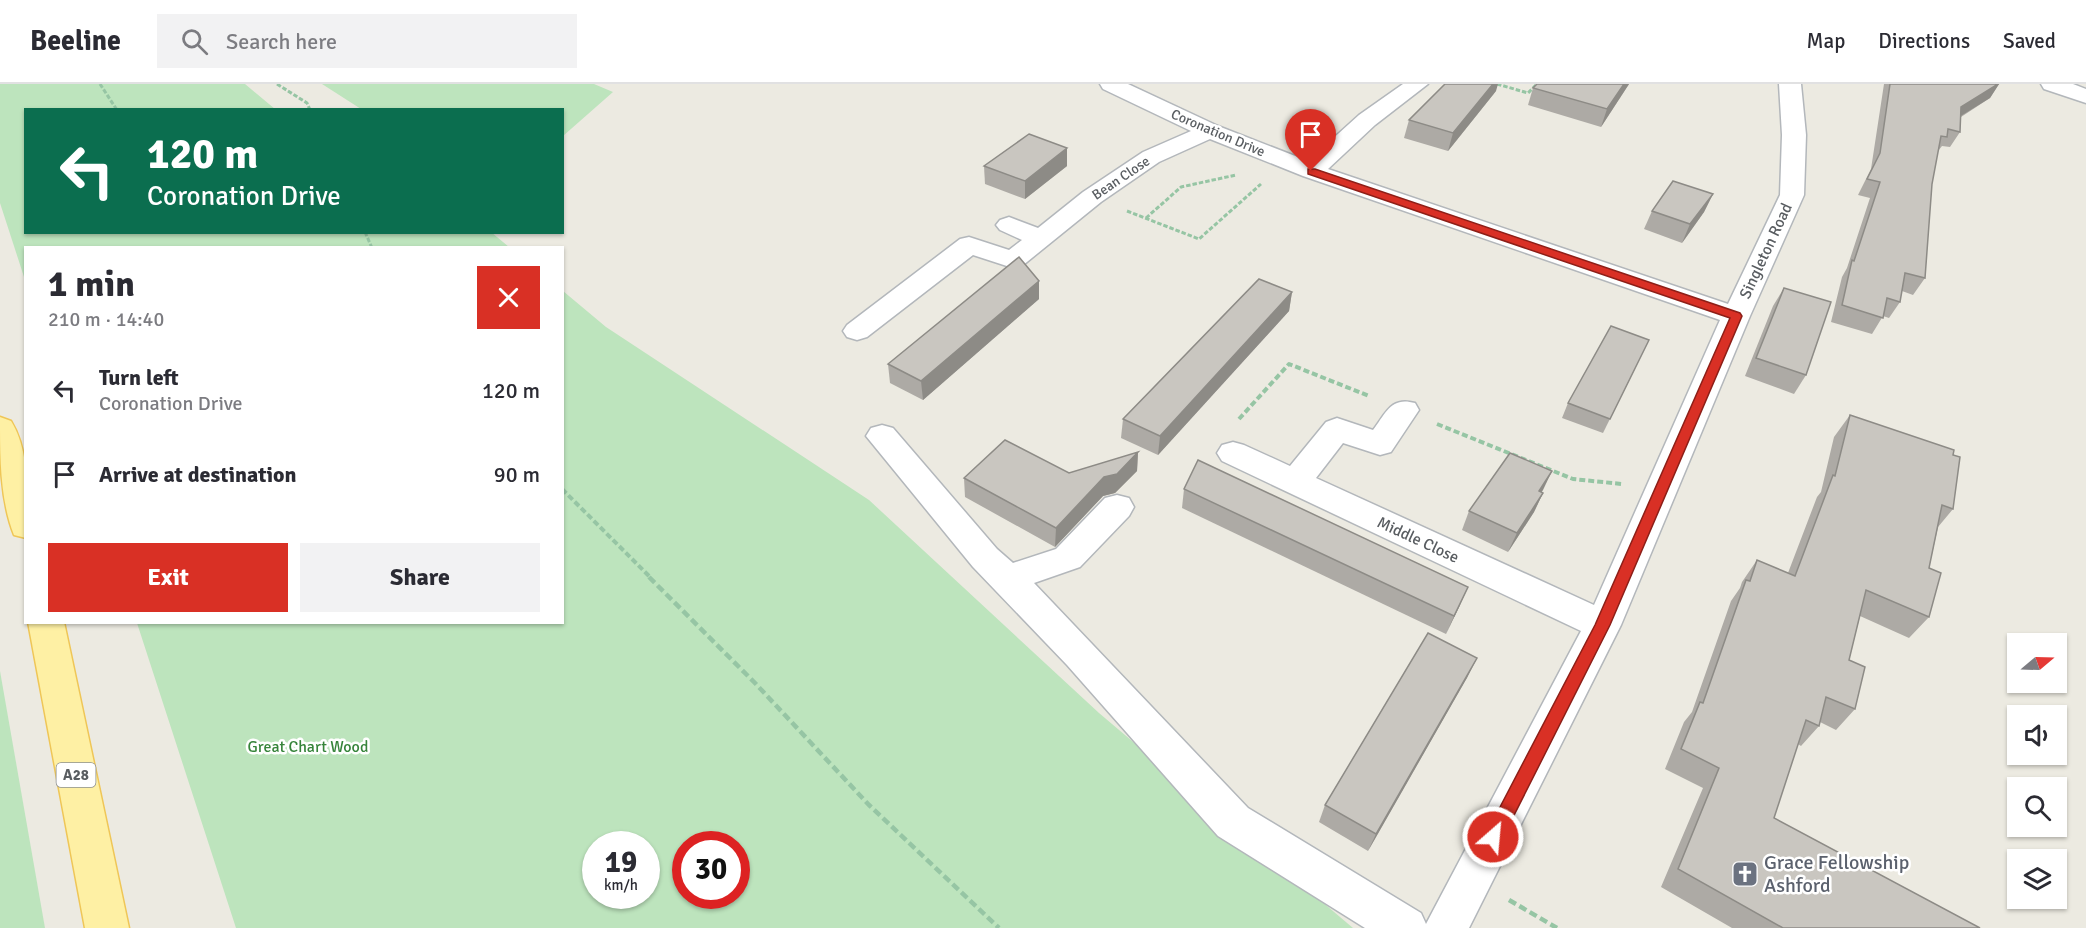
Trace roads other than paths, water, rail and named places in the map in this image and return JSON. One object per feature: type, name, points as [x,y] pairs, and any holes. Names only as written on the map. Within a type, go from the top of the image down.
[{"type":"main road","points":[[0,428],[24,518]]},
{"type":"main road","name":"A28","points":[[46,624],[107,928]]},
{"type":"street","name":"Coronation Drive","points":[[1111,84],[1210,131],[1279,168],[1311,171],[1736,316]]},
{"type":"street","name":"Singleton Road","points":[[1446,928],[1603,625],[1736,316],[1792,195],[1794,135],[1790,84]]},
{"type":"street","points":[[2052,84],[2086,96]]},
{"type":"street","points":[[1311,171],[1406,86]]},
{"type":"street","name":"Bean Close","points":[[857,331],[969,245],[1013,260],[1092,197],[1150,157],[1210,131]]},
{"type":"street","points":[[1010,225],[1040,238]]},
{"type":"street","points":[[1294,483],[1337,429],[1380,444],[1404,410]]},
{"type":"street","points":[[882,436],[985,558],[1007,578],[1233,822],[1405,928]]},
{"type":"street","name":"Middle Close","points":[[1233,453],[1603,625]]},
{"type":"street","points":[[1007,578],[1068,558],[1116,507]]},
{"type":"place","name":"Grace Fellowship Ashford","points":[[1745,874]]},
{"type":"park label","name":"Great Chart Wood","points":[[308,747]]}]
